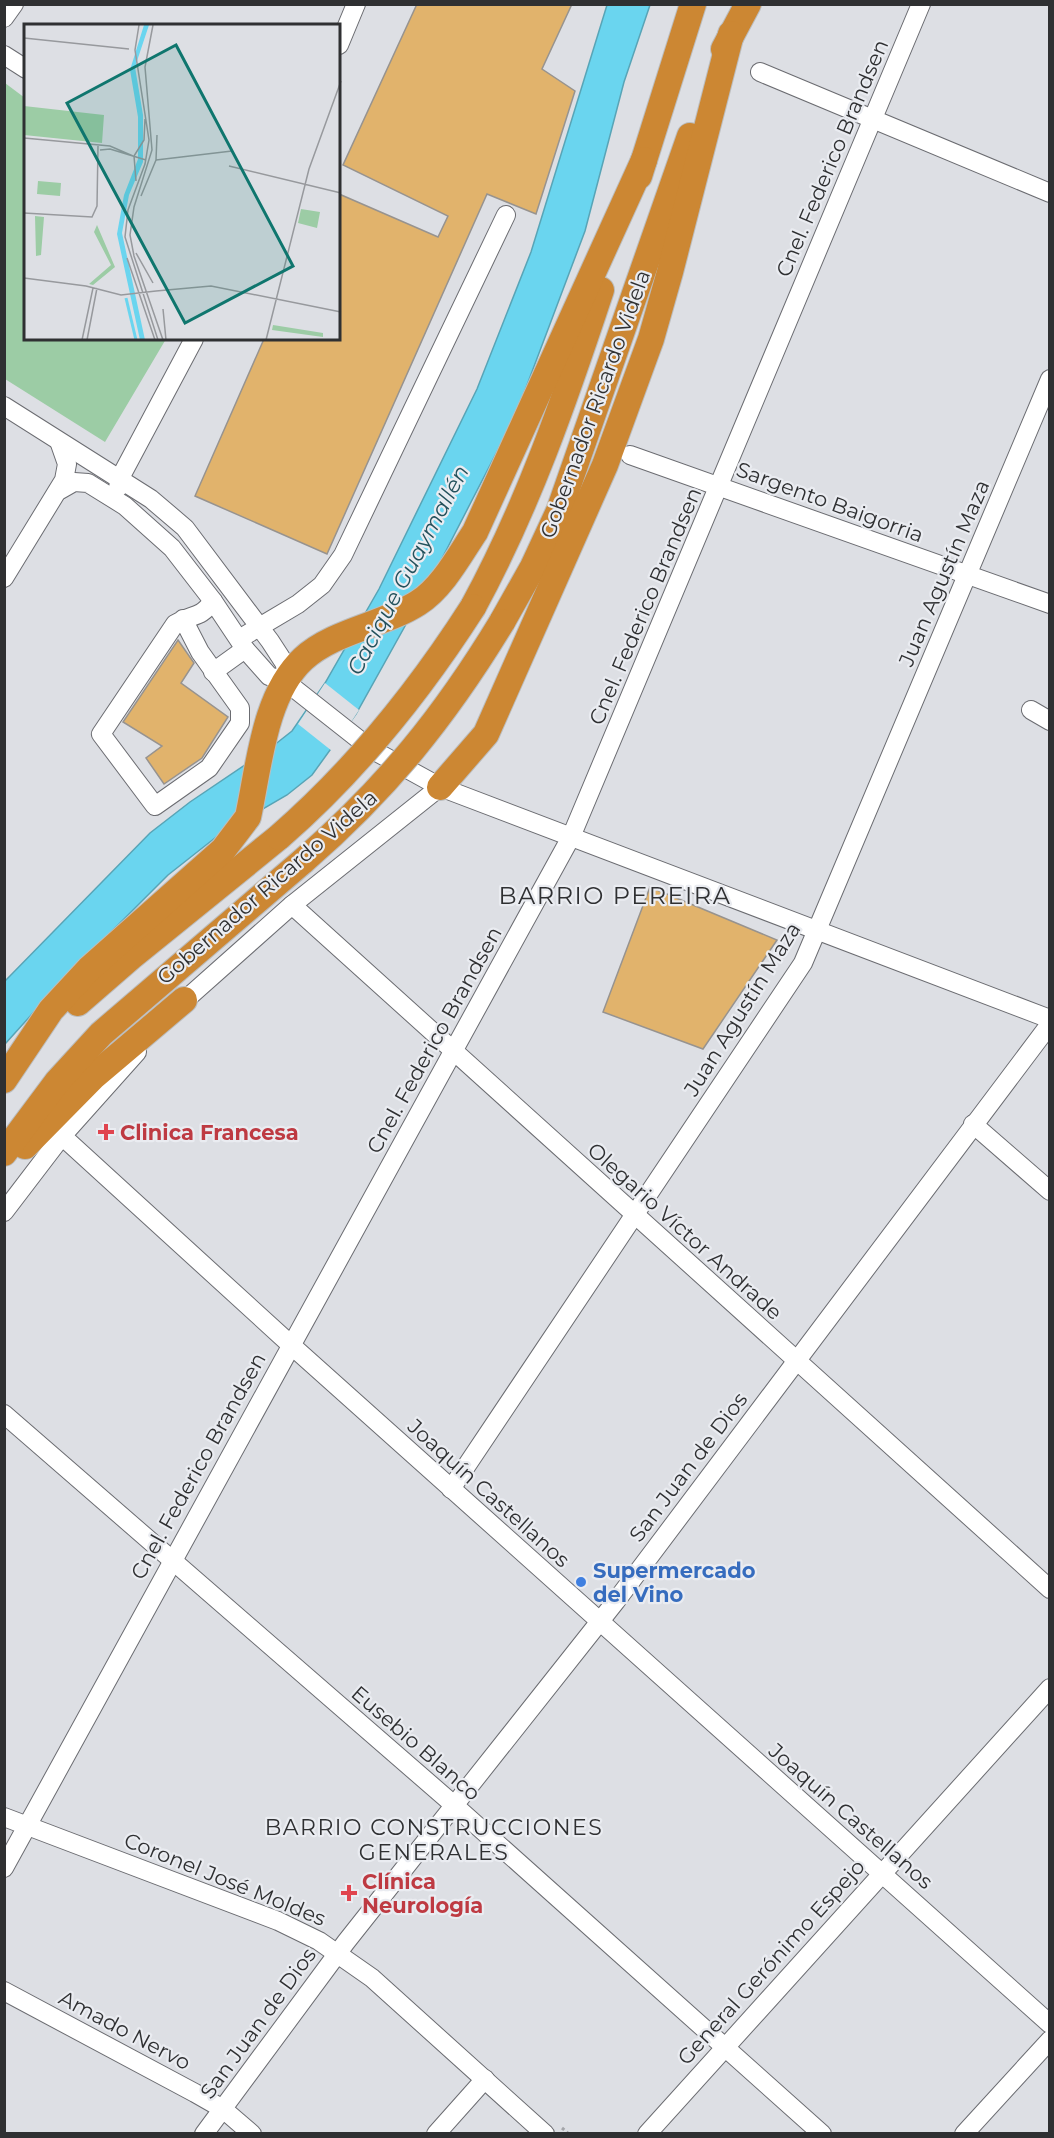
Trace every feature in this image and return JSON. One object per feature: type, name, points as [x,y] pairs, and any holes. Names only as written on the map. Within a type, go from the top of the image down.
[{"type":"highway","name":"Gobernador Ricardo Videla","points":[[4,1081],[96,986],[279,837],[343,778],[374,743],[435,665],[473,607],[518,518],[546,450],[644,160],[693,4]]},
{"type":"highway","name":"Gobernador Ricardo Videla","points":[[4,1153],[57,1082],[101,1034],[361,809],[412,752],[454,698],[502,622],[533,567],[560,511],[709,81],[748,4]]},
{"type":"highway","points":[[440,787],[486,734],[604,465],[651,339],[731,34]]},
{"type":"highway","points":[[4,1081],[51,1010],[74,985],[223,850],[249,817],[270,712],[286,682],[302,660],[310,653],[355,630],[418,603],[444,577],[475,532],[644,160]]},
{"type":"highway","points":[[4,1168],[93,1077],[184,1000]]},
{"type":"street","points":[[4,18],[14,4]]},
{"type":"street","points":[[340,43],[356,4]]},
{"type":"street","name":"Cnel. Federico Brandsen","points":[[4,1868],[571,837],[921,4]]},
{"type":"street","points":[[4,55],[24,68]]},
{"type":"street","points":[[760,72],[1050,193]]},
{"type":"street","points":[[213,672],[259,627],[298,604],[322,585],[343,555],[506,215]]},
{"type":"street","points":[[125,506],[118,492],[120,478],[193,340]]},
{"type":"street","name":"Juan Agustín Maza","points":[[451,1489],[803,963],[1050,379]]},
{"type":"street","points":[[4,406],[60,444],[120,478],[151,499],[185,528],[285,664],[286,682]]},
{"type":"street","points":[[4,578],[60,490],[67,464],[60,444]]},
{"type":"street","name":"Sargento Baigorria","points":[[630,455],[1050,604]]},
{"type":"street","points":[[60,490],[74,482],[88,483],[125,506],[172,548],[213,601],[242,644],[269,676],[286,682],[345,731],[387,759],[440,787],[1050,1022]]},
{"type":"street","points":[[183,619],[213,672],[240,708],[240,723],[209,768],[155,806],[101,734],[152,655],[176,624],[183,619],[203,614],[213,601]]},
{"type":"street","points":[[1031,710],[1050,721]]},
{"type":"street","points":[[4,1212],[32,1172],[62,1136],[184,1000],[292,905],[440,787]]},
{"type":"street","name":"Olegario Víctor Andrade","points":[[292,905],[1050,1589]]},
{"type":"street","name":"San Juan de Dios","points":[[204,2133],[338,1953],[598,1622],[1050,1022]]},
{"type":"street","points":[[973,1124],[1050,1191]]},
{"type":"street","name":"Joaquín Castellanos","points":[[62,1136],[598,1622],[1050,2024]]},
{"type":"street","name":"Eusebio Blanco","points":[[4,1414],[454,1805],[822,2133]]},
{"type":"street","name":"General Gerónimo Espejo","points":[[647,2133],[1050,1688]]},
{"type":"street","name":"Coronel José Moldes","points":[[4,1817],[278,1921],[338,1953],[372,1978],[545,2133]]},
{"type":"street","name":"Amado Nervo","points":[[4,1991],[223,2109],[252,2133]]},
{"type":"street","points":[[964,2133],[1050,2040]]},
{"type":"street","points":[[436,2133],[485,2079]]},
{"type":"green space","points":[[5,83],[24,97],[24,340],[165,340],[105,442],[5,379]]},
{"type":"water","name":"Cacique Guaymallén","points":[[607,5],[650,5],[624,82],[585,231],[524,393],[503,440],[434,574],[356,714],[312,775],[287,795],[220,834],[168,875],[61,982],[5,1044],[5,981],[150,833],[190,802],[292,731],[325,683],[379,589],[477,389],[531,252]]},
{"type":"pier","points":[[325,683],[359,710],[332,751],[298,724]]},
{"type":"building","points":[[417,4],[572,4],[542,69],[575,91],[536,214],[487,194],[327,554],[195,496],[264,340],[340,340],[340,194],[438,237],[448,216],[343,165]]},
{"type":"building","points":[[178,640],[194,663],[181,683],[228,717],[202,758],[164,784],[146,758],[162,746],[123,722]]},
{"type":"building","points":[[650,887],[777,940],[703,1049],[603,1012]]},
{"type":"place","name":"Clinica Francesa","points":[[106,1132]]},
{"type":"place","name":"Supermercado del Vino","points":[[581,1582]]},
{"type":"place","name":"Clínica Neurología","points":[[349,1893]]},
{"type":"district","name":"BARRIO PEREIRA","points":[[615,895]]},
{"type":"district","name":"BARRIO CONSTRUCCIONES GENERALES","points":[[434,1840]]}]
